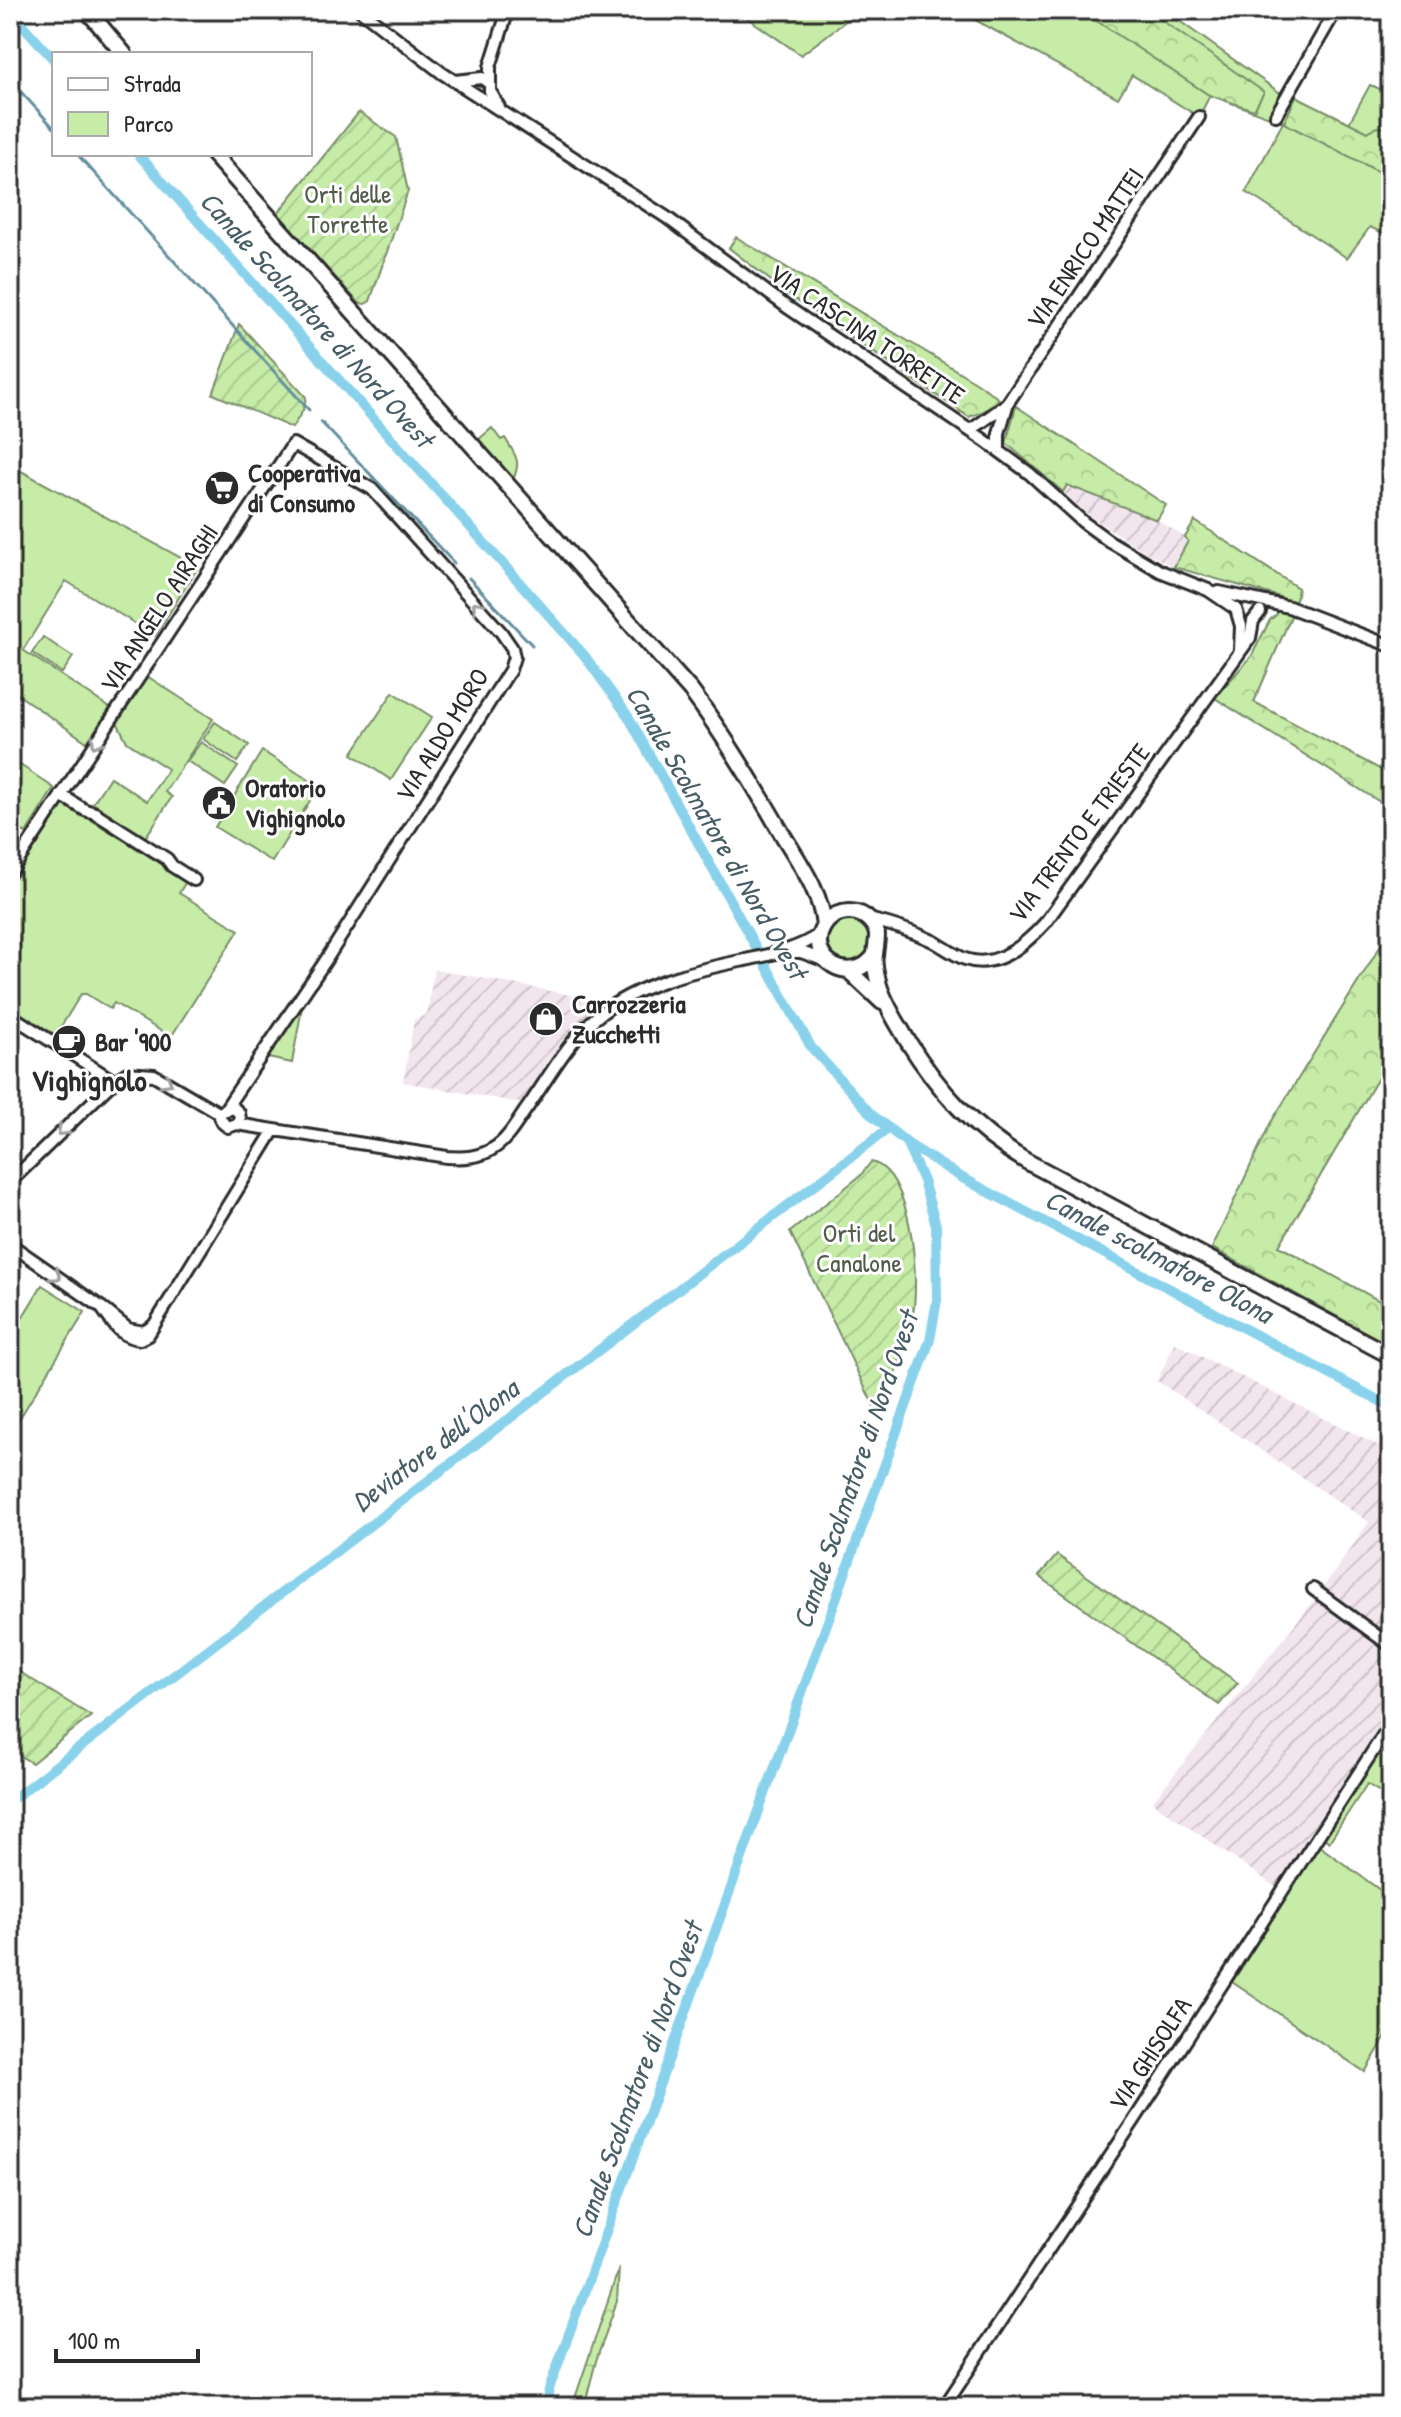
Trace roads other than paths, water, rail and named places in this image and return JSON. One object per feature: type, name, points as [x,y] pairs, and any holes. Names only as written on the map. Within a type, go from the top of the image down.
[{"type":"main road","points":[[87,10],[122,52]]},
{"type":"main road","points":[[215,156],[691,691],[726,741],[809,880],[822,906],[820,947],[828,962],[836,968],[848,970],[866,965],[876,948]]},
{"type":"main road","points":[[809,880],[848,912],[868,919],[875,929],[877,977],[888,1008]]},
{"type":"main road","points":[[822,930],[833,916],[848,912]]},
{"type":"main road","points":[[848,970],[888,1008],[942,1091],[970,1121],[1004,1148],[1391,1356]]},
{"type":"street","points":[[360,10],[454,81],[481,87],[508,10]]},
{"type":"street","points":[[1276,115],[1336,10]]},
{"type":"street","name":"VIA CASCINA TORRETTE","points":[[481,87],[501,111],[686,230],[787,307],[971,430],[1109,541],[1160,571],[1208,590],[1244,599],[1257,611]]},
{"type":"street","name":"VIA ENRICO MATTEI","points":[[999,451],[999,433],[1007,404],[1199,117]]},
{"type":"street","name":"VIA ENRICO MATTEI","points":[[971,430],[1007,404]]},
{"type":"street","name":"VIA ALDO MORO","points":[[229,1112],[510,670],[514,657],[501,632],[372,489],[293,444]]},
{"type":"street","name":"VIA ANGELO AIRAGHI","points":[[10,873],[172,632],[293,444]]},
{"type":"street","name":"VIA CASCINA TORRETTE","points":[[1208,590],[1238,614]]},
{"type":"street","points":[[1240,650],[1242,633],[1238,614],[1244,599]]},
{"type":"street","points":[[1238,614],[1245,622],[1257,611],[1283,606],[1391,646]]},
{"type":"street","name":"VIA TRENTO E TRIESTE","points":[[868,919],[913,932],[964,958],[982,961],[1003,956],[1036,933],[1250,638],[1257,611]]},
{"type":"street","points":[[61,795],[167,859],[172,866],[194,880]]},
{"type":"street","points":[[785,952],[822,930]]},
{"type":"street","points":[[876,948],[897,932],[913,932]]},
{"type":"street","points":[[10,1182],[114,1081],[127,1073],[154,1075],[251,1126],[447,1157],[466,1158],[483,1154],[497,1146],[512,1131],[582,1032],[611,1006],[632,993],[736,961],[785,952],[801,952],[828,962]]},
{"type":"street","points":[[10,1015],[114,1081]]},
{"type":"street","points":[[10,1244],[128,1329],[144,1332],[153,1326],[274,1130]]},
{"type":"street","points":[[1313,1589],[1391,1646]]},
{"type":"street","name":"VIA GHISOLFA","points":[[944,2407],[1391,1723]]},
{"type":"waterway","name":"Canale Scolmatore di Nord Ovest","points":[[10,11],[52,58]]},
{"type":"waterway","points":[[10,80],[52,126]]},
{"type":"waterway","points":[[79,156],[309,410]]},
{"type":"waterway","name":"Canale Scolmatore di Nord Ovest","points":[[140,156],[584,655],[628,716],[811,1047],[872,1115],[906,1142],[923,1181],[936,1225],[937,1300],[930,1340],[550,2386],[545,2407]]},
{"type":"waterway","points":[[321,422],[454,563]]},
{"type":"waterway","points":[[469,578],[532,645]]},
{"type":"waterway","name":"Deviatore dell'Olona","points":[[10,1801],[889,1128]]},
{"type":"waterway","name":"Canale scolmatore Olona","points":[[908,1144],[959,1176],[1391,1407]]},
{"type":"place","name":"Cooperativa di Consumo","points":[[222,488]]},
{"type":"place","name":"Oratorio Vighignolo","points":[[219,803]]},
{"type":"place","name":"Carrozzeria Zucchetti","points":[[546,1019]]},
{"type":"place","name":"Bar '900","points":[[69,1042]]},
{"type":"district","name":"Vighignolo","points":[[89,1081]]},
{"type":"park label","name":"Orti delle Torrette","points":[[348,209]]},
{"type":"park label","name":"Orti del Canalone","points":[[859,1248]]}]
